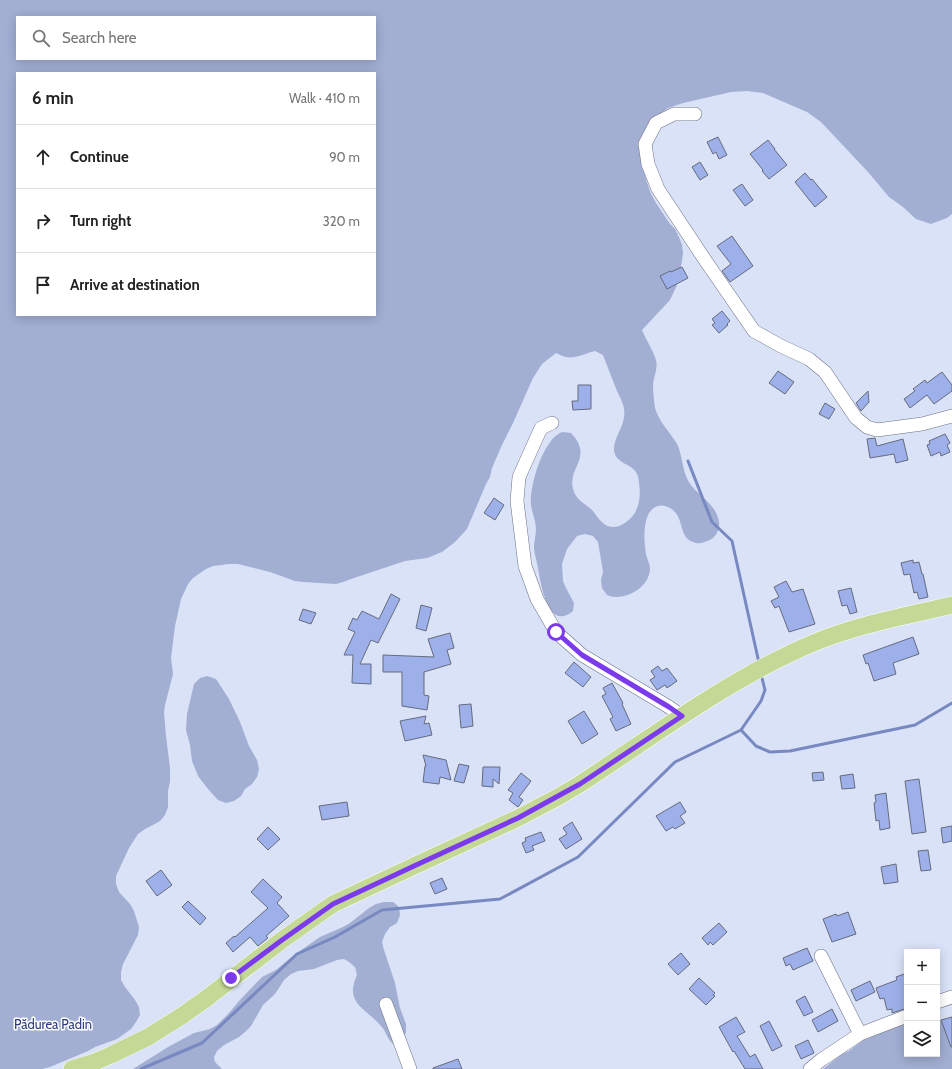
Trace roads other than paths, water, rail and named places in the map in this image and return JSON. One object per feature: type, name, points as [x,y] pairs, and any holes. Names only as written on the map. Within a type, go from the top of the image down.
[{"type":"main road","points":[[72,1069],[111,1055],[153,1034],[201,1002],[282,940],[333,904],[518,818],[552,800],[580,784],[682,716],[756,677],[813,643],[847,631],[952,605]]},
{"type":"main road","points":[[775,666],[850,640],[952,614]]},
{"type":"main road","points":[[102,1069],[153,1046],[191,1021],[288,947],[339,912],[494,840],[544,815],[585,792],[756,677]]},
{"type":"street","points":[[695,114],[674,114],[656,123],[645,144],[648,164],[658,189],[754,331],[809,359],[825,372],[856,418],[867,427],[877,430],[922,424],[952,416]]},
{"type":"street","points":[[552,422],[541,428],[519,477],[517,501],[525,566],[537,600],[556,632],[582,655],[682,716]]},
{"type":"street","points":[[821,956],[860,1034]]},
{"type":"street","points":[[940,1001],[952,997]]},
{"type":"street","points":[[386,1004],[410,1069]]},
{"type":"street","points":[[810,1069],[860,1034],[904,1017]]},
{"type":"waterway","points":[[688,461],[712,522],[732,541],[759,663]]},
{"type":"waterway","points":[[141,1069],[202,1043],[297,954],[335,937],[382,910],[500,899],[578,857],[675,762],[741,730],[761,701],[765,690],[761,674]]},
{"type":"waterway","points":[[741,730],[756,746],[770,752],[790,751],[915,725],[952,703]]},
{"type":"park label","name":"Pădurea Padin","points":[[53,1024]]}]
